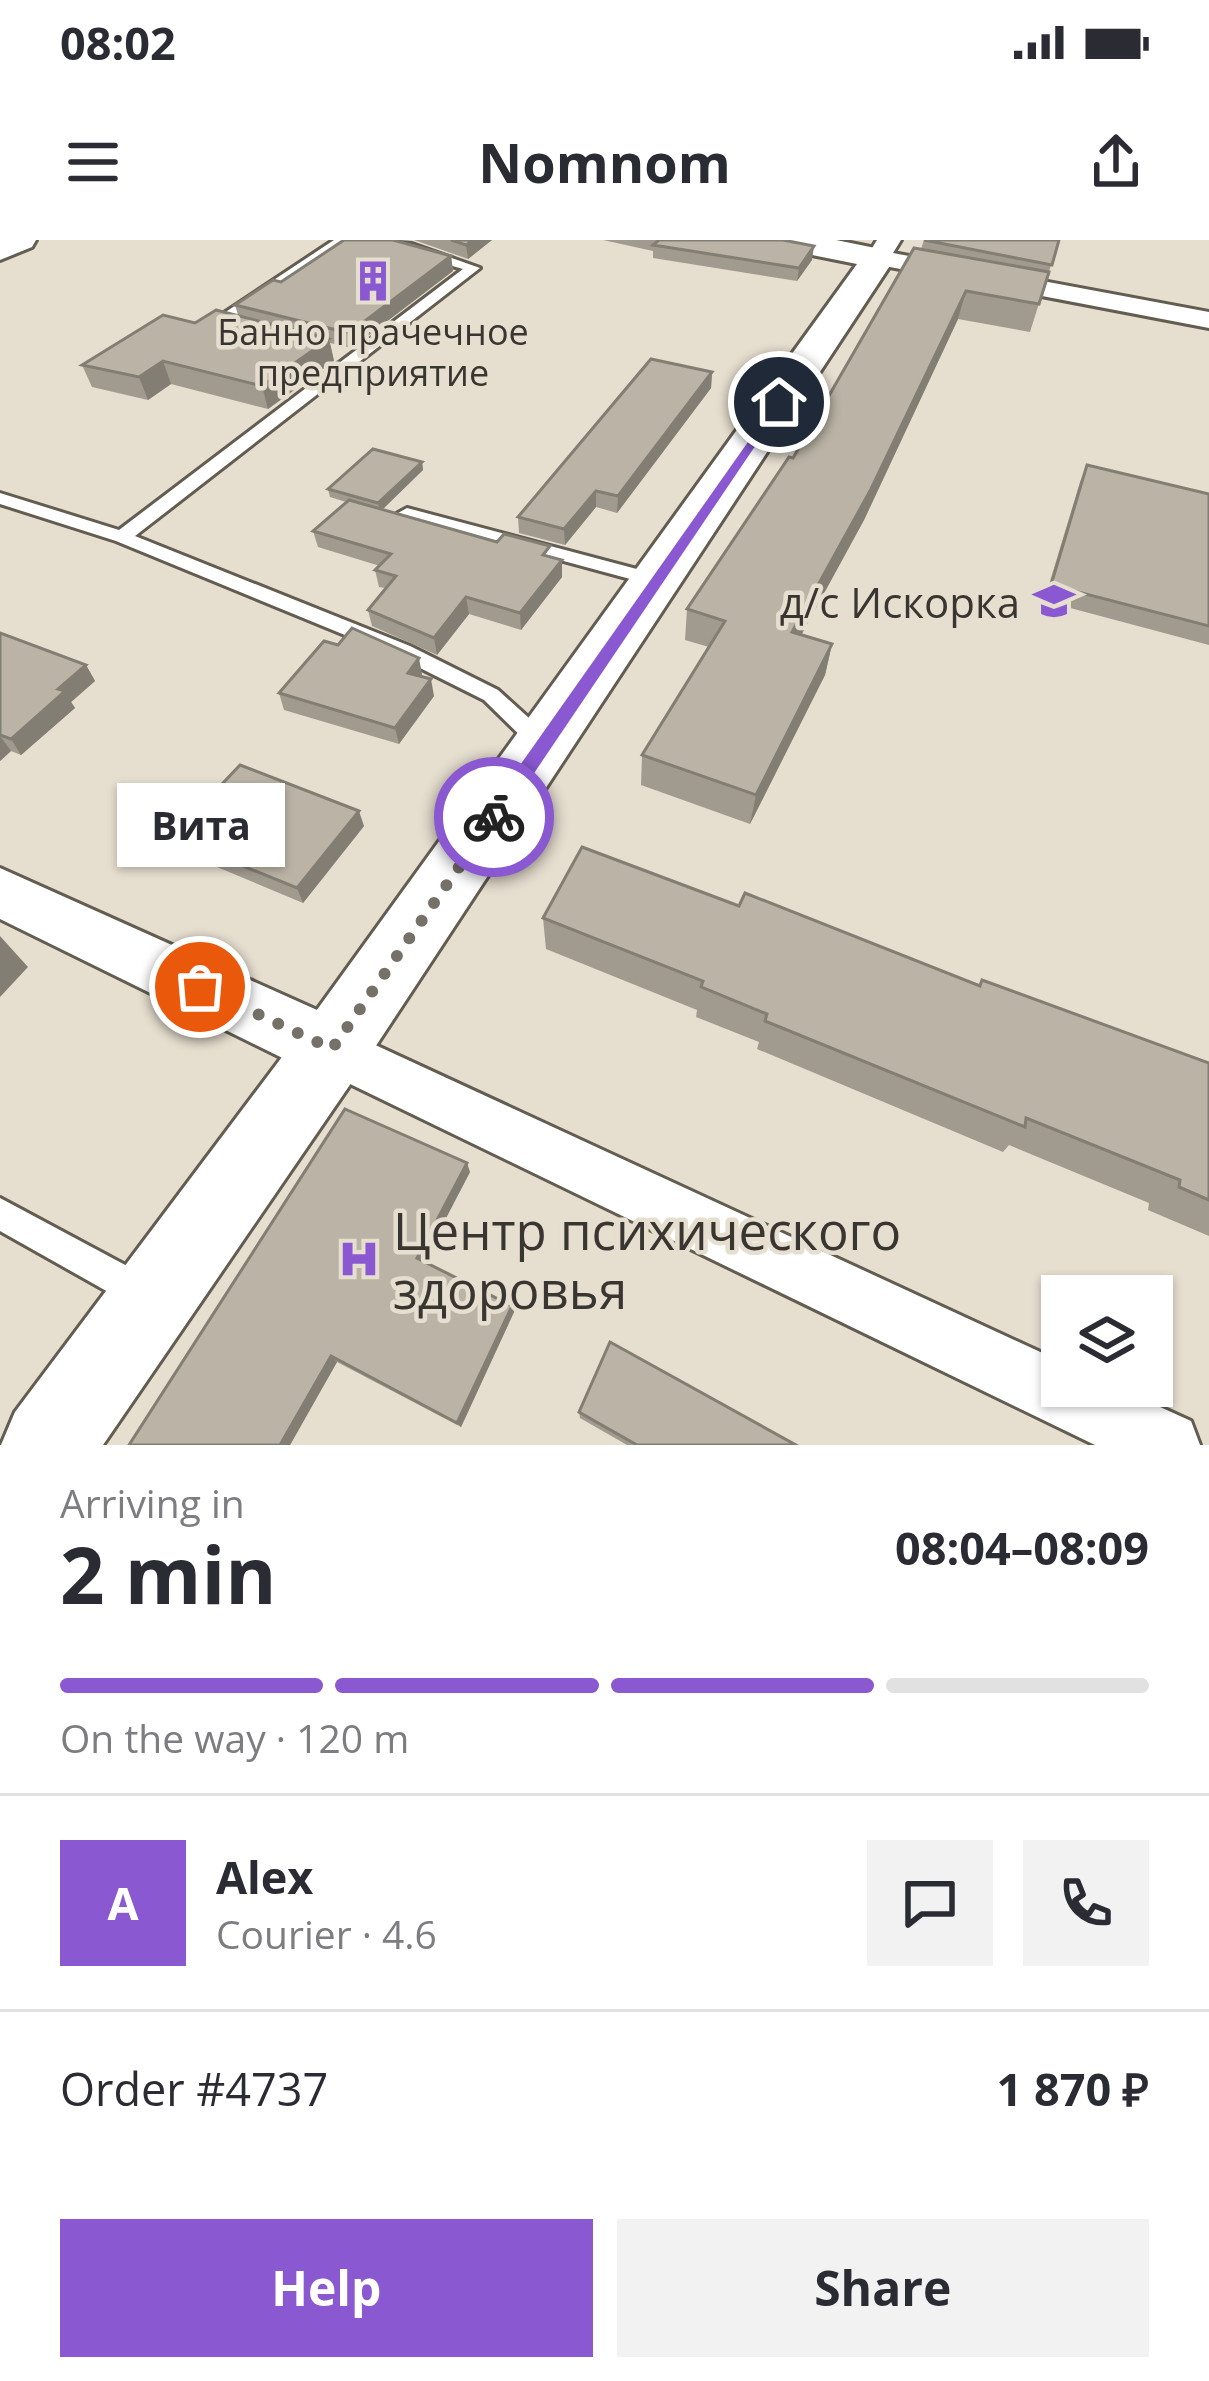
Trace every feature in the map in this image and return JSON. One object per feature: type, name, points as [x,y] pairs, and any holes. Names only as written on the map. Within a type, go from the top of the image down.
[{"type":"main road","points":[[0,250],[20,240]]},
{"type":"main road","points":[[49,1445],[332,1049],[884,249],[784,240]]},
{"type":"street","points":[[884,249],[1209,320]]},
{"type":"street","points":[[0,892],[1167,1445]]},
{"type":"lane","points":[[236,328],[215,323],[343,240]]},
{"type":"lane","points":[[122,537],[473,268],[418,244],[367,240]]},
{"type":"lane","points":[[337,353],[357,358]]},
{"type":"lane","points":[[0,498],[122,537],[403,651],[491,695],[544,745]]},
{"type":"lane","points":[[406,513],[656,580]]},
{"type":"lane","points":[[0,1214],[152,1299]]},
{"type":"building","name":"Банно прачечное предприятие","points":[[344,240],[393,240],[451,256],[349,333],[235,305],[273,280],[281,282]]},
{"type":"building","points":[[659,240],[783,240],[814,246],[799,268],[653,245]]},
{"type":"building","points":[[924,240],[1059,240],[1052,265]]},
{"type":"building","points":[[914,248],[1049,272],[1039,304],[966,291],[871,489],[792,632],[832,644],[756,795],[642,755],[725,621],[687,609],[789,457],[793,458]]},
{"type":"building","points":[[216,310],[329,339],[262,386],[163,361],[139,377],[82,365],[163,315],[195,323]]},
{"type":"building","points":[[651,359],[712,372],[618,496],[596,491],[564,529],[518,517]]},
{"type":"building","points":[[373,449],[422,462],[378,503],[328,489]]},
{"type":"building","points":[[1087,465],[1209,494],[1209,626],[1051,585]]},
{"type":"building","points":[[349,500],[497,542],[504,534],[550,546],[543,555],[562,560],[520,613],[466,597],[434,638],[368,610],[396,576],[375,570],[391,554],[313,531]]},
{"type":"building","points":[[352,628],[419,658],[408,673],[431,679],[395,728],[279,693],[324,641],[338,645]]},
{"type":"building","points":[[0,633],[86,665],[58,689],[65,691],[11,739],[0,735]]},
{"type":"building","points":[[240,765],[359,811],[297,888],[172,837]]},
{"type":"building","points":[[582,847],[739,906],[745,893],[980,986],[982,980],[1209,1063],[1209,1200],[1179,1187],[1180,1180],[1026,1118],[1025,1127],[765,1021],[767,1014],[701,987],[703,981],[543,918]]},
{"type":"building","points":[[345,1109],[467,1163],[417,1258],[512,1306],[457,1423],[331,1356],[280,1445],[129,1445]]},
{"type":"building","points":[[610,1342],[796,1445],[637,1445],[579,1412]]},
{"type":"way so far","points":[[200,987],[332,1049],[494,817]]},
{"type":"place","name":"Банно прачечное предприятие","points":[[373,281]]},
{"type":"place","name":"д/с Искорка","points":[[1054,601]]},
{"type":"place","name":"Вита","points":[[200,987]]},
{"type":"place","name":"Центр психического здоровья","points":[[359,1259]]},
{"type":"route","points":[[494,817],[779,402]]}]
